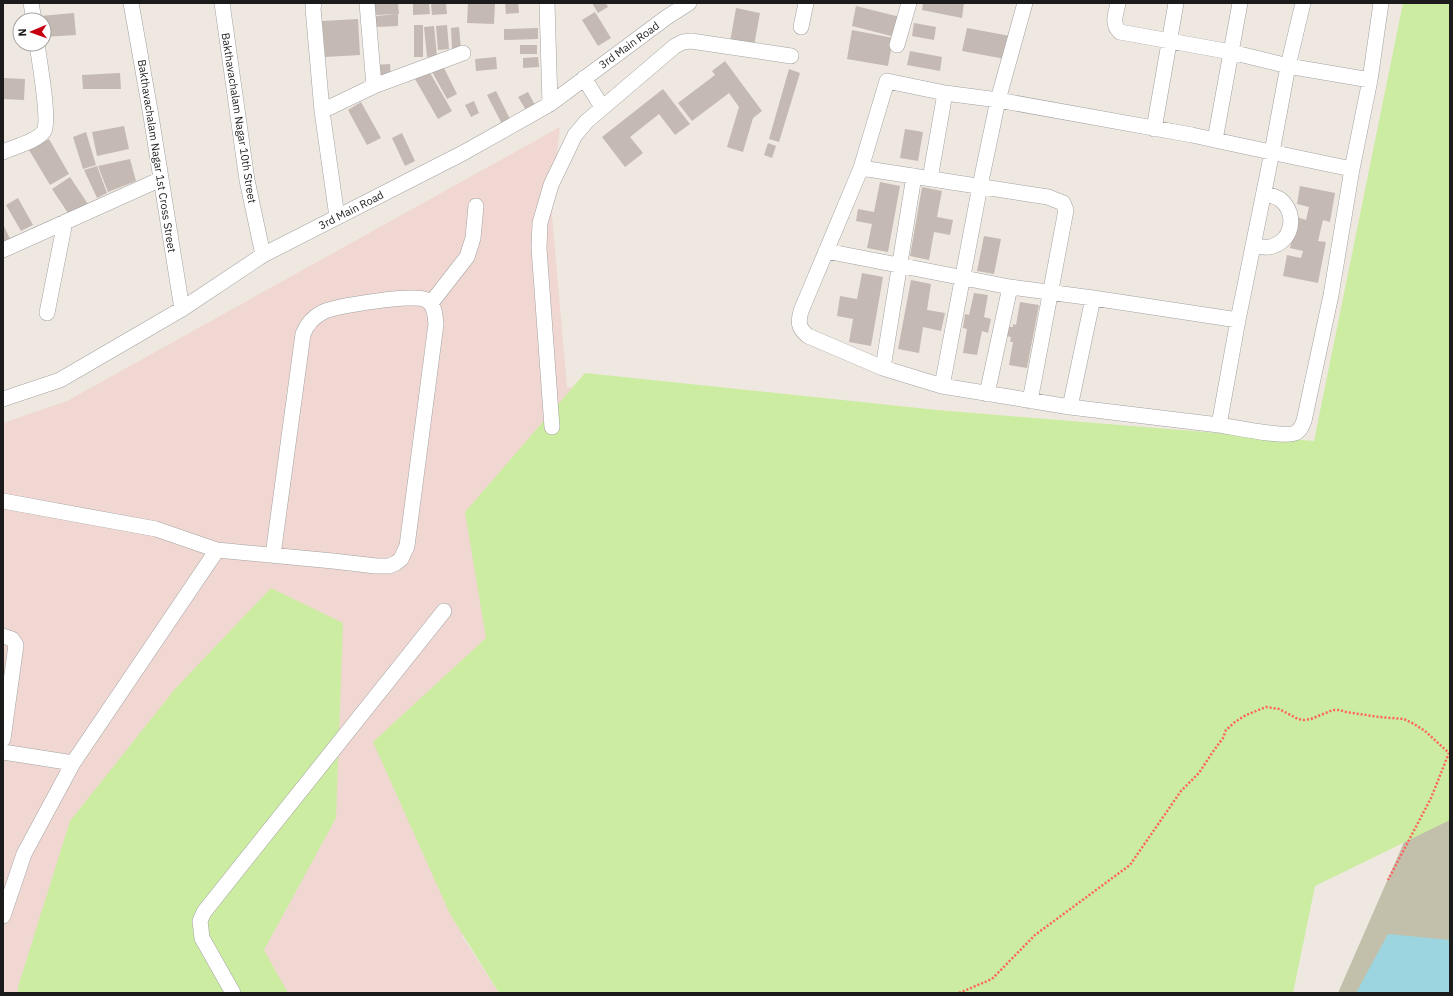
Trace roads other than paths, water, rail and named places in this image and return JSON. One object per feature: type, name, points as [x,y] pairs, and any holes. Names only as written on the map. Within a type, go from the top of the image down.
[{"type":"street","name":"Bakthavachalam Nagar 1st Cross Street","points":[[131,3],[182,309]]},
{"type":"street","name":"Bakthavachalam Nagar 10th Street","points":[[222,3],[247,180],[263,255]]},
{"type":"street","points":[[314,3],[313,8],[322,111],[337,217]]},
{"type":"street","points":[[367,3],[374,86]]},
{"type":"street","points":[[547,3],[550,104]]},
{"type":"street","name":"3rd Main Road","points":[[3,399],[60,380],[182,309],[263,255],[463,153],[550,104],[667,17],[689,3]]},
{"type":"street","points":[[801,27],[806,3]]},
{"type":"street","points":[[897,45],[909,3]]},
{"type":"street","points":[[942,386],[998,100],[1025,3]]},
{"type":"street","points":[[1118,3],[1114,23],[1116,29],[1120,32],[1231,52],[1288,66],[1370,80]]},
{"type":"street","points":[[1154,129],[1176,3]]},
{"type":"street","points":[[1215,140],[1240,3]]},
{"type":"street","points":[[1219,425],[1288,66],[1303,3]]},
{"type":"street","points":[[1352,169],[1215,140],[998,100],[946,93],[887,81],[861,168],[800,311],[798,323],[800,328],[808,336],[883,368],[942,386],[1070,407],[1281,434],[1294,434],[1300,430],[1304,421],[1331,295],[1352,169],[1370,80],[1382,3]]},
{"type":"street","points":[[552,427],[538,248],[540,223],[551,185],[575,135],[602,107],[675,46],[683,42],[691,41],[791,56]]},
{"type":"street","points":[[3,152],[37,138],[44,131],[46,114],[38,52]]},
{"type":"street","points":[[322,111],[374,86],[463,53]]},
{"type":"street","points":[[584,78],[602,107]]},
{"type":"street","points":[[930,179],[946,93]]},
{"type":"street","points":[[861,168],[1048,197],[1063,203],[1066,210],[1030,401]]},
{"type":"street","points":[[883,368],[914,176]]},
{"type":"street","points":[[3,250],[161,179]]},
{"type":"street","points":[[1253,245],[1268,247],[1279,243],[1287,237],[1291,227],[1290,212],[1281,199],[1264,193]]},
{"type":"street","points":[[431,303],[467,257],[473,238],[476,206]]},
{"type":"street","points":[[47,313],[65,222]]},
{"type":"street","points":[[826,251],[1010,287],[1238,320]]},
{"type":"street","points":[[987,394],[1010,287]]},
{"type":"street","points":[[3,501],[156,529],[216,550],[376,566],[389,566],[396,563],[401,558],[407,546],[436,324],[435,313],[431,303],[425,299],[419,297],[406,298],[342,307],[324,312],[307,324],[303,334],[273,555]]},
{"type":"street","points":[[1070,407],[1093,298]]},
{"type":"street","points":[[3,916],[24,854],[73,763],[216,550]]},
{"type":"street","points":[[233,993],[205,947],[202,938],[200,921],[204,912],[444,611]]},
{"type":"street","points":[[3,636],[12,639],[16,645],[3,739]]},
{"type":"street","points":[[3,752],[73,763]]},
{"type":"water","points":[[1388,934],[1450,940],[1450,993],[1356,993]]}]
